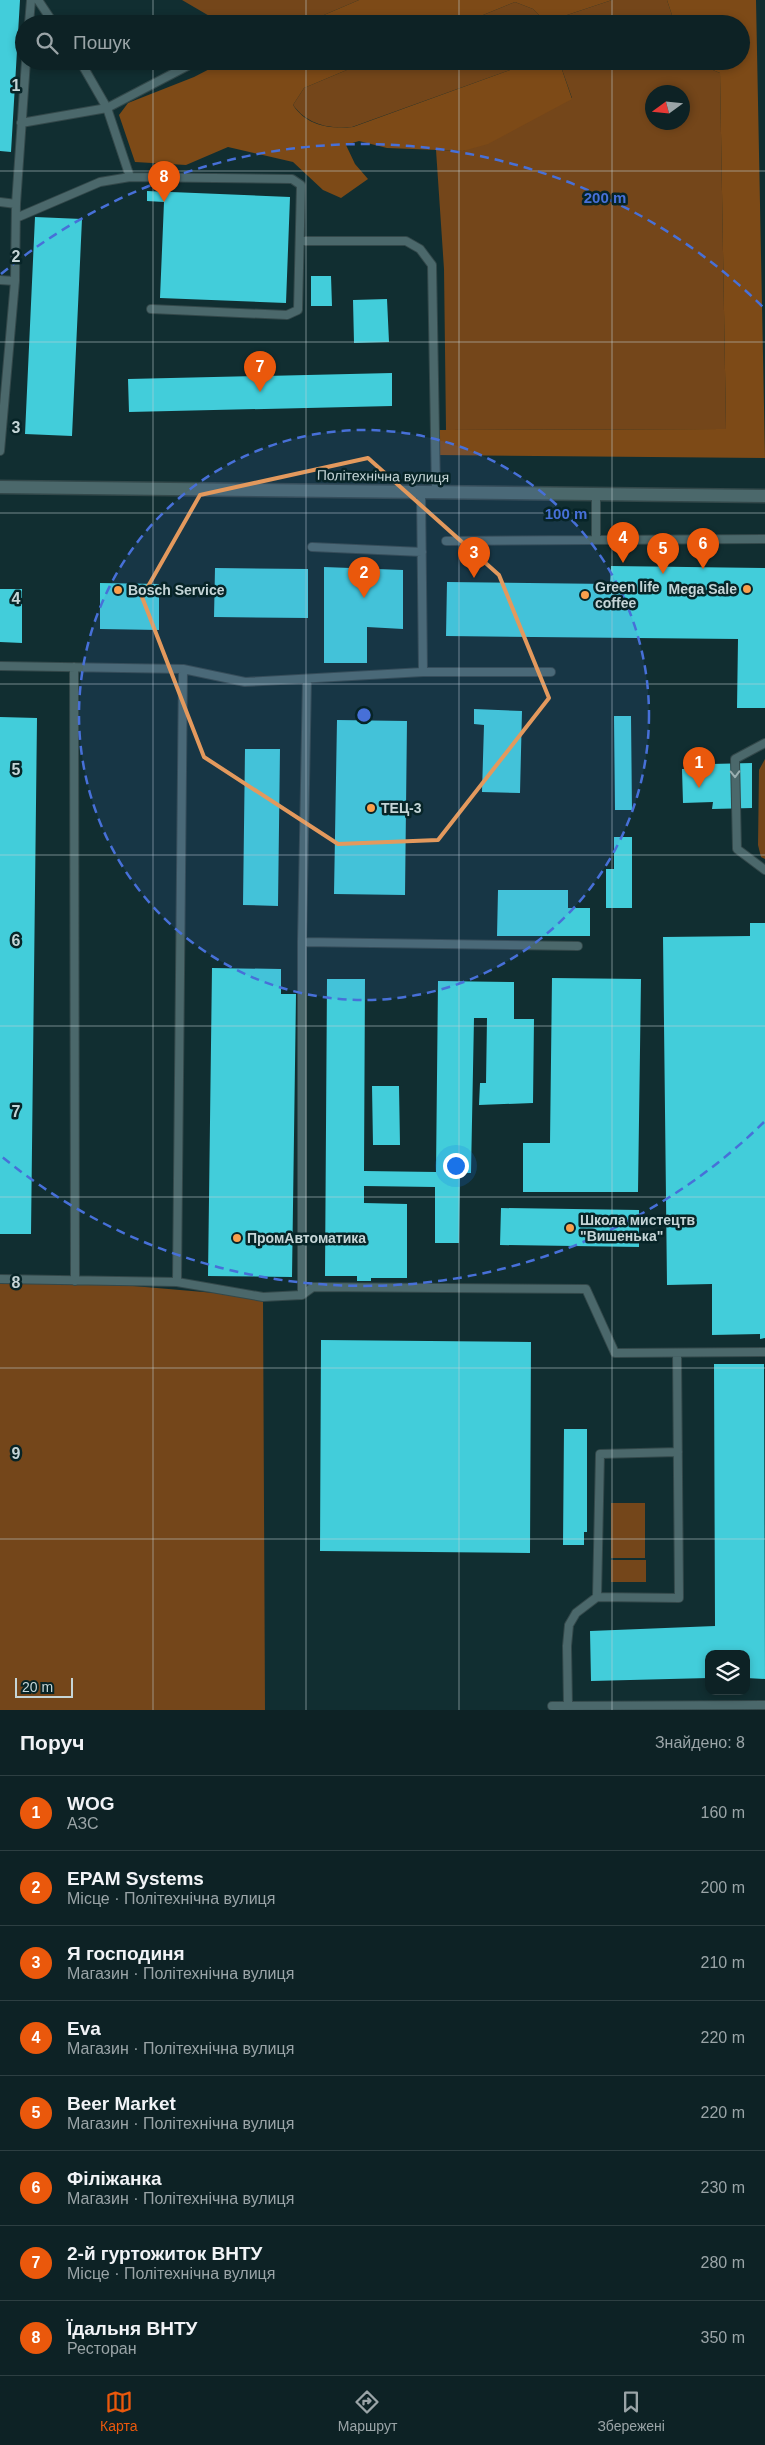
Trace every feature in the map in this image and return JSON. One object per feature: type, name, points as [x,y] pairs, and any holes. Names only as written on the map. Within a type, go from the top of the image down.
[{"type":"street","name":"Політехнічна вулиця","points":[[0,487],[765,496]]},
{"type":"lane","points":[[31,15],[32,0]]},
{"type":"lane","points":[[38,0],[48,15]]},
{"type":"lane","points":[[0,451],[15,281],[16,204],[25,70]]},
{"type":"lane","points":[[85,70],[107,108],[130,177]]},
{"type":"lane","points":[[21,123],[107,108],[180,70]]},
{"type":"lane","points":[[16,218],[100,182],[130,177],[292,179],[301,185],[298,310],[287,315],[151,309]]},
{"type":"lane","points":[[0,202],[16,204]]},
{"type":"lane","points":[[300,241],[406,241],[420,249],[432,265],[436,492]]},
{"type":"lane","points":[[0,280],[15,281]]},
{"type":"lane","points":[[421,492],[423,672]]},
{"type":"lane","points":[[596,494],[596,539]]},
{"type":"lane","points":[[446,541],[765,539]]},
{"type":"lane","points":[[312,547],[422,552]]},
{"type":"lane","points":[[0,666],[183,669],[244,682],[423,672],[551,672]]},
{"type":"lane","points":[[74,667],[75,1281]]},
{"type":"lane","points":[[177,1282],[183,669]]},
{"type":"lane","points":[[302,1295],[302,942],[307,679]]},
{"type":"lane","points":[[765,743],[735,759],[737,849],[765,870]]},
{"type":"lane","points":[[302,942],[578,946]]},
{"type":"lane","points":[[0,1279],[177,1282],[262,1297],[302,1295],[312,1287],[586,1289],[615,1353],[765,1352]]},
{"type":"lane","points":[[568,1706],[567,1646],[569,1625],[576,1613],[597,1597],[678,1598],[677,1353]]},
{"type":"lane","points":[[597,1597],[600,1454],[678,1452]]},
{"type":"lane","points":[[552,1706],[765,1705]]},
{"type":"highlighted area","points":[[368,458],[499,575],[549,698],[438,840],[338,844],[204,757],[142,597],[200,495]]},
{"type":"shaded area","points":[[182,0],[359,0],[324,15],[208,15]]},
{"type":"shaded area","points":[[359,0],[612,0],[567,15],[539,15],[533,9],[515,2],[483,15],[324,15]]},
{"type":"shaded area","points":[[612,0],[667,0],[672,15],[567,15]]},
{"type":"shaded area","points":[[667,0],[756,0],[765,458],[437,455],[437,430],[726,429],[720,73],[713,70],[750,70],[750,15],[672,15]]},
{"type":"shaded area","points":[[515,2],[533,9],[539,15],[483,15]]},
{"type":"shaded area","points":[[208,70],[347,70],[304,88],[293,105],[305,118],[312,122],[335,127],[353,127],[510,70],[562,70],[572,99],[488,144],[463,151],[387,148],[359,141],[346,145],[355,164],[368,179],[341,198],[323,190],[293,162],[228,147],[186,165],[135,162],[119,115],[128,103]]},
{"type":"shaded area","points":[[347,70],[510,70],[352,127],[327,126],[305,117],[293,105],[304,88]]},
{"type":"shaded area","points":[[562,70],[713,70],[720,73],[726,429],[446,430],[444,269],[436,150],[463,151],[572,98]]},
{"type":"shaded area","points":[[765,759],[765,859],[761,857],[758,845],[759,770]]},
{"type":"shaded area","points":[[0,1279],[75,1281],[263,1297],[265,1710],[0,1710]]},
{"type":"shaded area","points":[[611,1503],[645,1503],[645,1558],[611,1558]]},
{"type":"shaded area","points":[[611,1560],[646,1560],[646,1582],[611,1582]]},
{"type":"building","points":[[0,0],[20,0],[19,15],[15,15],[16,70],[11,152],[0,151]]},
{"type":"building","points":[[147,191],[290,197],[286,303],[160,298],[164,202],[147,201]]},
{"type":"building","points":[[35,217],[82,219],[72,436],[25,434]]},
{"type":"building","points":[[311,276],[331,276],[332,306],[311,306]]},
{"type":"building","points":[[387,299],[389,342],[354,343],[353,300]]},
{"type":"building","points":[[392,373],[392,406],[129,412],[128,379]]},
{"type":"building","points":[[611,566],[765,568],[765,708],[737,708],[738,639],[446,636],[447,582],[610,584]]},
{"type":"building","points":[[324,567],[403,570],[403,629],[367,627],[367,663],[324,663]]},
{"type":"building","points":[[215,568],[308,569],[308,618],[214,617]]},
{"type":"building","points":[[100,583],[159,584],[159,630],[100,629]]},
{"type":"building","points":[[0,589],[22,589],[22,643],[0,642]]},
{"type":"building","points":[[474,709],[522,711],[520,793],[482,792],[484,725],[474,724]]},
{"type":"building","points":[[614,716],[631,716],[632,810],[615,810]]},
{"type":"building","points":[[0,717],[37,718],[31,1234],[0,1234]]},
{"type":"building","name":"ТЕЦ-3","points":[[337,720],[407,721],[405,895],[334,894]]},
{"type":"building","points":[[245,749],[280,749],[278,906],[243,905]]},
{"type":"building","points":[[752,763],[752,808],[712,809],[713,802],[683,803],[682,769],[712,768],[711,764]]},
{"type":"building","points":[[614,837],[632,837],[632,908],[606,908],[606,869],[614,869]]},
{"type":"building","points":[[498,890],[568,890],[568,908],[590,908],[590,936],[497,936]]},
{"type":"building","points":[[750,923],[765,923],[765,1338],[760,1339],[760,1334],[712,1335],[712,1284],[667,1285],[663,937],[750,936]]},
{"type":"building","points":[[212,968],[281,969],[281,994],[296,994],[292,1277],[208,1276]]},
{"type":"building","points":[[552,978],[641,979],[638,1192],[523,1192],[523,1143],[550,1143]]},
{"type":"building","points":[[327,979],[365,979],[364,1171],[436,1172],[438,981],[514,982],[514,1019],[534,1019],[533,1103],[479,1105],[480,1083],[486,1083],[487,1018],[474,1018],[471,1173],[460,1173],[459,1243],[435,1243],[435,1187],[364,1186],[364,1203],[407,1204],[407,1278],[371,1278],[371,1281],[357,1281],[357,1276],[325,1276]]},
{"type":"building","points":[[372,1086],[399,1086],[400,1145],[373,1145]]},
{"type":"building","name":"Школа мистецтв \"Вишенька\"","points":[[501,1208],[639,1210],[639,1247],[500,1245]]},
{"type":"building","points":[[321,1340],[531,1342],[530,1553],[320,1551]]},
{"type":"building","points":[[714,1364],[764,1364],[765,1679],[750,1678],[750,1650],[705,1650],[705,1678],[591,1681],[590,1631],[715,1626]]},
{"type":"building","points":[[564,1429],[587,1429],[587,1532],[584,1532],[584,1545],[563,1545]]},
{"type":"place","name":"Їдальня ВНТУ","points":[[164,202]]},
{"type":"place","name":"2-й гуртожиток ВНТУ","points":[[260,392]]},
{"type":"place","name":"Eva","points":[[623,563]]},
{"type":"place","name":"Філіжанка","points":[[703,569]]},
{"type":"place","name":"Beer Market","points":[[663,574]]},
{"type":"place","name":"Я господиня","points":[[474,578]]},
{"type":"place","name":"Mega Sale","points":[[747,589]]},
{"type":"place","name":"Bosch Service","points":[[118,590]]},
{"type":"place","name":"Green life coffee","points":[[585,595]]},
{"type":"place","name":"EPAM Systems","points":[[364,598]]},
{"type":"place","name":"WOG","points":[[699,788]]},
{"type":"place","name":"ТЕЦ-3","points":[[371,808]]},
{"type":"place","name":"Школа мистецтв \"Вишенька\"","points":[[570,1228]]},
{"type":"place","name":"ПромАвтоматика","points":[[237,1238]]}]
